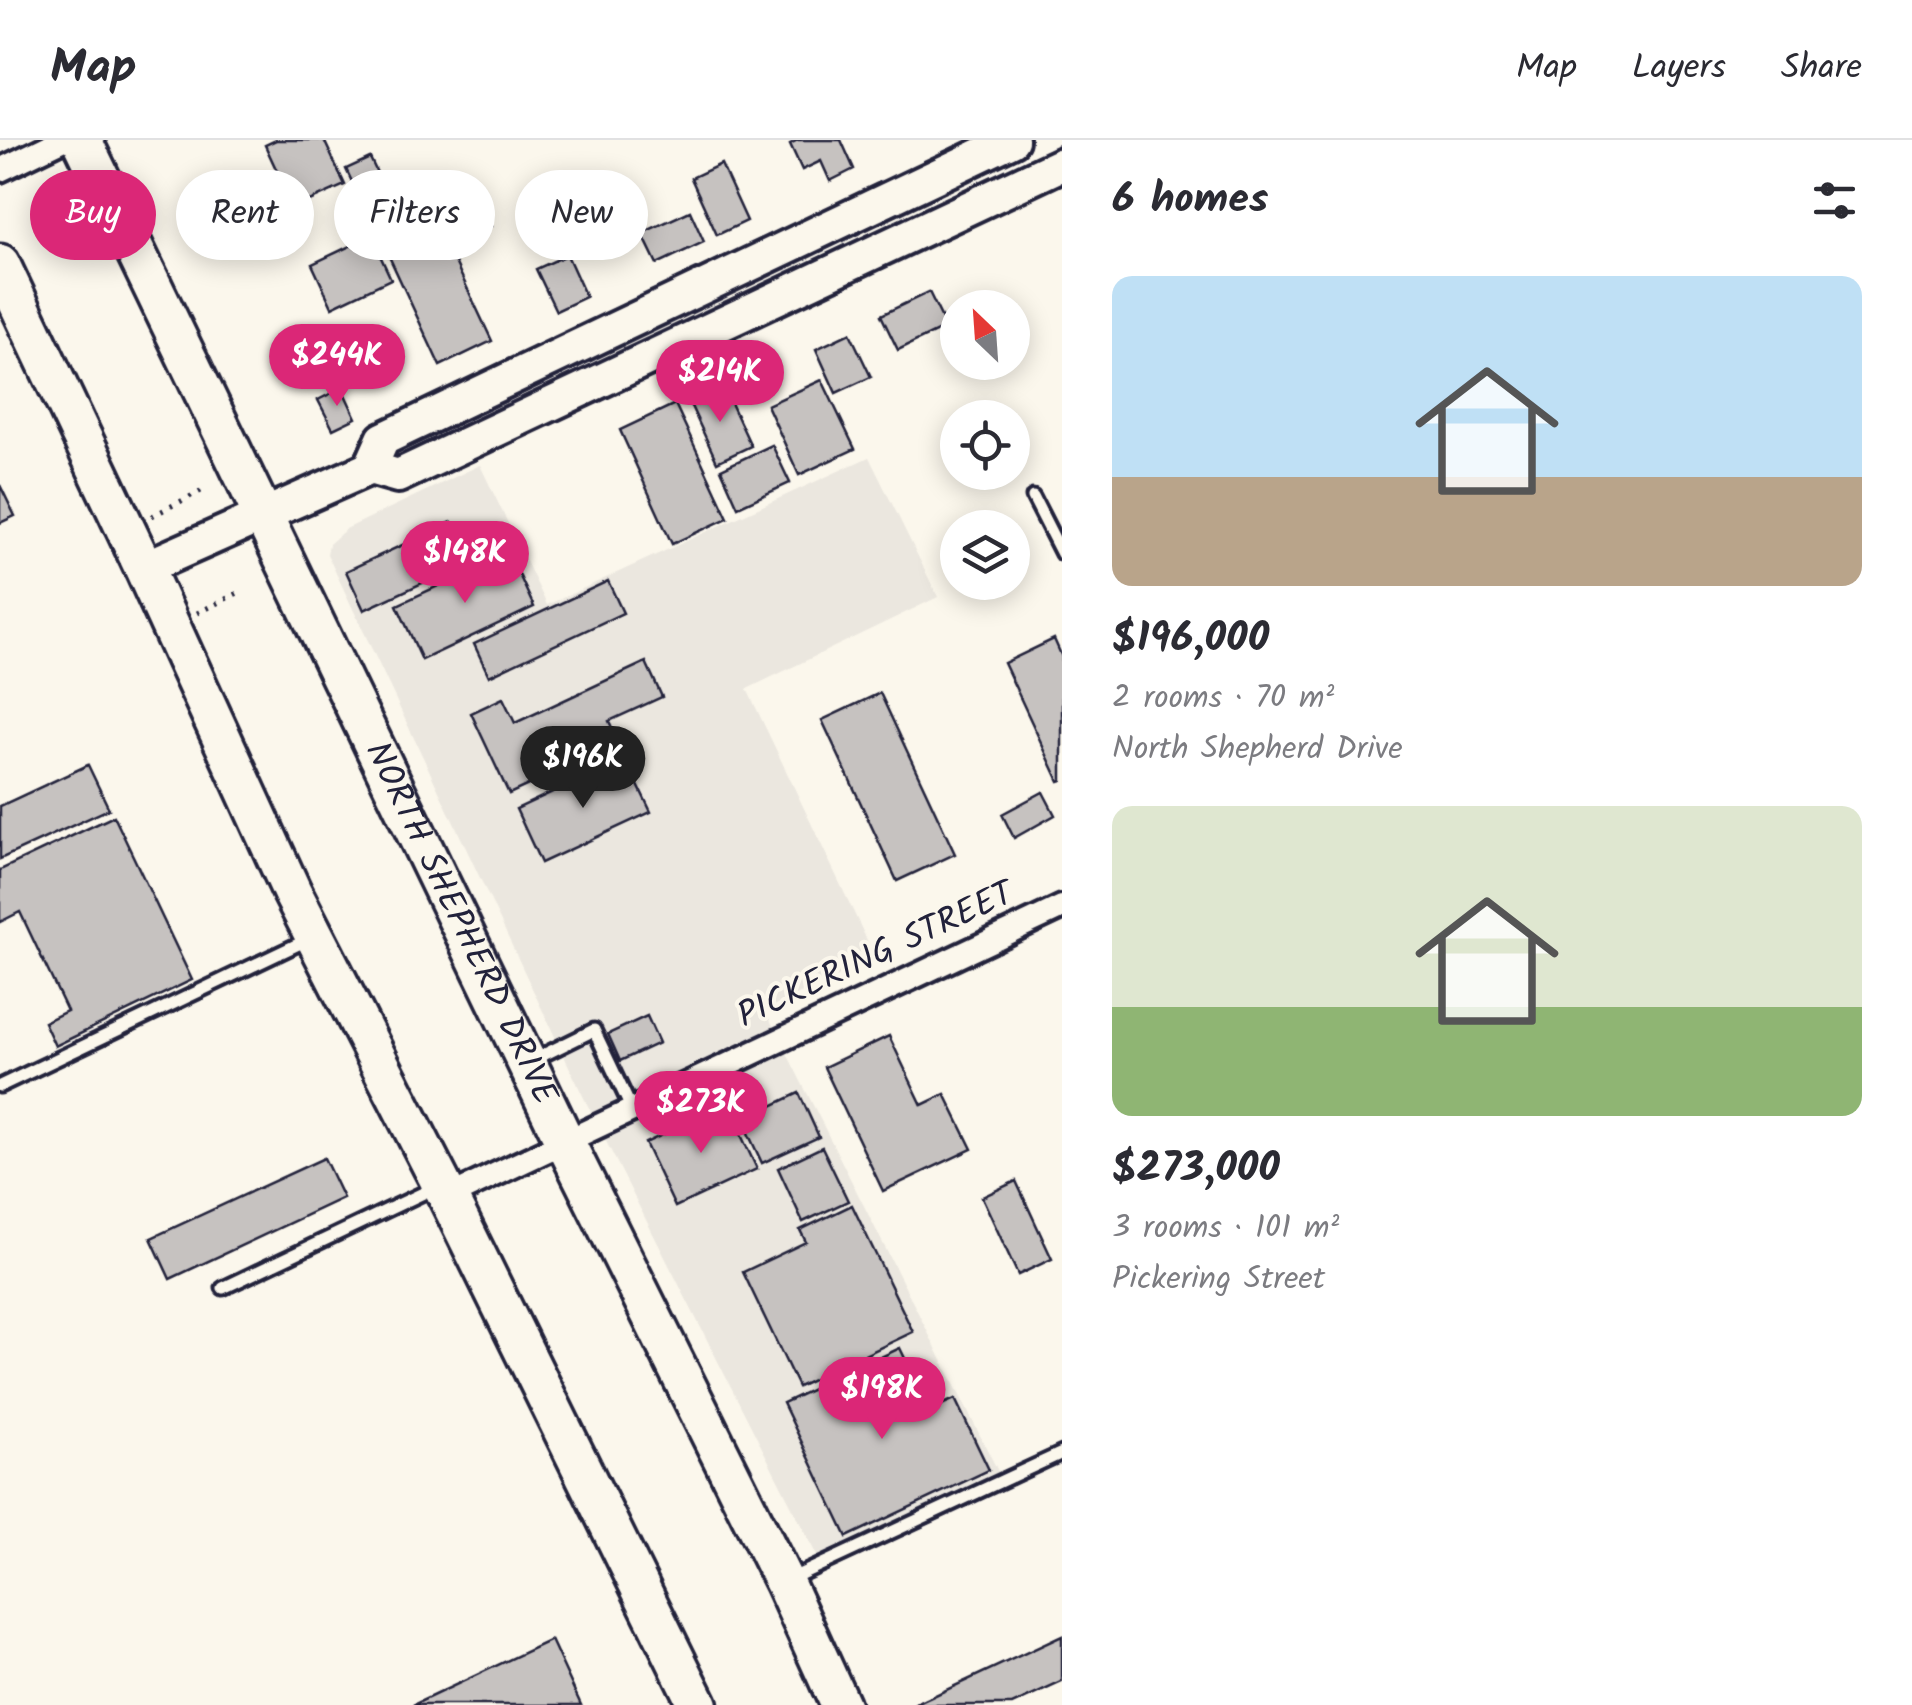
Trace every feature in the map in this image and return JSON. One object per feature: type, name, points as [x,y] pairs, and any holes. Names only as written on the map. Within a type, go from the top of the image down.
[{"type":"main road","name":"NORTH SHEPHERD DRIVE","points":[[82,140],[527,1063],[784,1582],[840,1705]]},
{"type":"main road","points":[[370,468],[383,439],[1012,140]]},
{"type":"main road","points":[[144,568],[370,468],[398,476],[1062,164]]},
{"type":"main road","points":[[897,195],[917,234]]},
{"type":"main road","points":[[0,264],[314,936],[445,1190],[698,1705]]},
{"type":"main road","points":[[613,331],[631,365]]},
{"type":"street","points":[[0,170],[62,140]]},
{"type":"street","name":"PICKERING STREET","points":[[445,1190],[566,1142],[1062,907]]},
{"type":"lane","points":[[1033,498],[1062,554]]},
{"type":"lane","points":[[0,1086],[314,936]]},
{"type":"lane","points":[[527,1063],[594,1030],[632,1110]]},
{"type":"lane","points":[[223,1288],[445,1190]]},
{"type":"lane","points":[[784,1582],[1062,1453]]},
{"type":"path","points":[[150,517],[207,488]]},
{"type":"path","points":[[186,619],[244,590]]},
{"type":"shaded area","points":[[869,457],[938,597],[747,689],[876,959],[765,1010],[1000,1475],[819,1560],[583,1096],[327,554],[329,544],[346,529],[480,465],[547,605]]},
{"type":"building","points":[[276,140],[324,140],[338,170],[334,170],[334,190],[314,199],[314,170],[277,170],[265,145]]},
{"type":"building","points":[[798,140],[841,140],[854,169],[830,181],[821,161],[802,170],[790,144]]},
{"type":"building","points":[[370,158],[376,170],[346,170]]},
{"type":"building","points":[[721,164],[747,221],[717,235],[691,178]]},
{"type":"building","points":[[690,211],[704,242],[657,264],[648,245],[648,230]]},
{"type":"building","points":[[334,254],[334,260],[382,260],[391,279],[332,307],[312,264]]},
{"type":"building","points":[[391,260],[454,260],[492,341],[440,366]]},
{"type":"building","points":[[556,260],[569,260],[586,297],[556,311],[536,269]]},
{"type":"building","points":[[929,292],[940,315],[940,330],[898,350],[881,315]]},
{"type":"building","points":[[850,333],[871,377],[836,393],[816,349]]},
{"type":"building","points":[[319,340],[330,363],[309,374],[297,351]]},
{"type":"building","points":[[822,380],[855,449],[799,475],[767,405]]},
{"type":"building","points":[[342,388],[356,418],[333,429],[318,400]]},
{"type":"building","points":[[724,388],[751,446],[717,462],[690,404]]},
{"type":"building","points":[[675,404],[728,518],[672,544],[620,430]]},
{"type":"building","points":[[772,445],[790,483],[738,507],[721,469]]},
{"type":"building","points":[[0,485],[15,516],[0,523]]},
{"type":"building","points":[[452,522],[470,561],[364,610],[346,571]]},
{"type":"building","points":[[509,553],[534,607],[422,660],[397,605]]},
{"type":"building","points":[[608,581],[623,613],[489,676],[474,644]]},
{"type":"building","points":[[1054,639],[1062,657],[1059,781],[1004,663]]},
{"type":"building","points":[[646,662],[662,697],[609,721],[619,743],[509,794],[471,713],[503,698],[515,723]]},
{"type":"building","points":[[880,693],[955,854],[897,881],[822,720]]},
{"type":"building","points":[[625,758],[651,812],[541,863],[516,809]]},
{"type":"building","points":[[88,765],[109,809],[0,859],[0,806]]},
{"type":"building","points":[[1043,792],[1055,815],[1014,838],[1002,814]]},
{"type":"building","points":[[114,816],[192,980],[55,1046],[44,1022],[67,1011],[20,912],[0,922],[0,870]]},
{"type":"building","points":[[647,1016],[659,1043],[620,1061],[608,1034]]},
{"type":"building","points":[[889,1036],[922,1105],[945,1094],[972,1149],[883,1191],[824,1067]]},
{"type":"building","points":[[799,1093],[819,1137],[762,1163],[742,1120]]},
{"type":"building","points":[[727,1105],[757,1169],[675,1207],[645,1143]]},
{"type":"building","points":[[822,1147],[848,1201],[803,1222],[778,1168]]},
{"type":"building","points":[[324,1158],[343,1198],[170,1279],[151,1238]]},
{"type":"building","points":[[1016,1181],[1052,1259],[1018,1275],[982,1197]]},
{"type":"building","points":[[852,1205],[913,1332],[798,1387],[743,1272],[806,1242],[800,1230]]},
{"type":"building","points":[[900,1348],[930,1410],[955,1399],[989,1470],[847,1537],[783,1403]]},
{"type":"building","points":[[1062,1636],[1062,1682],[1012,1705],[914,1705]]},
{"type":"building","points":[[551,1640],[581,1705],[413,1705]]}]
